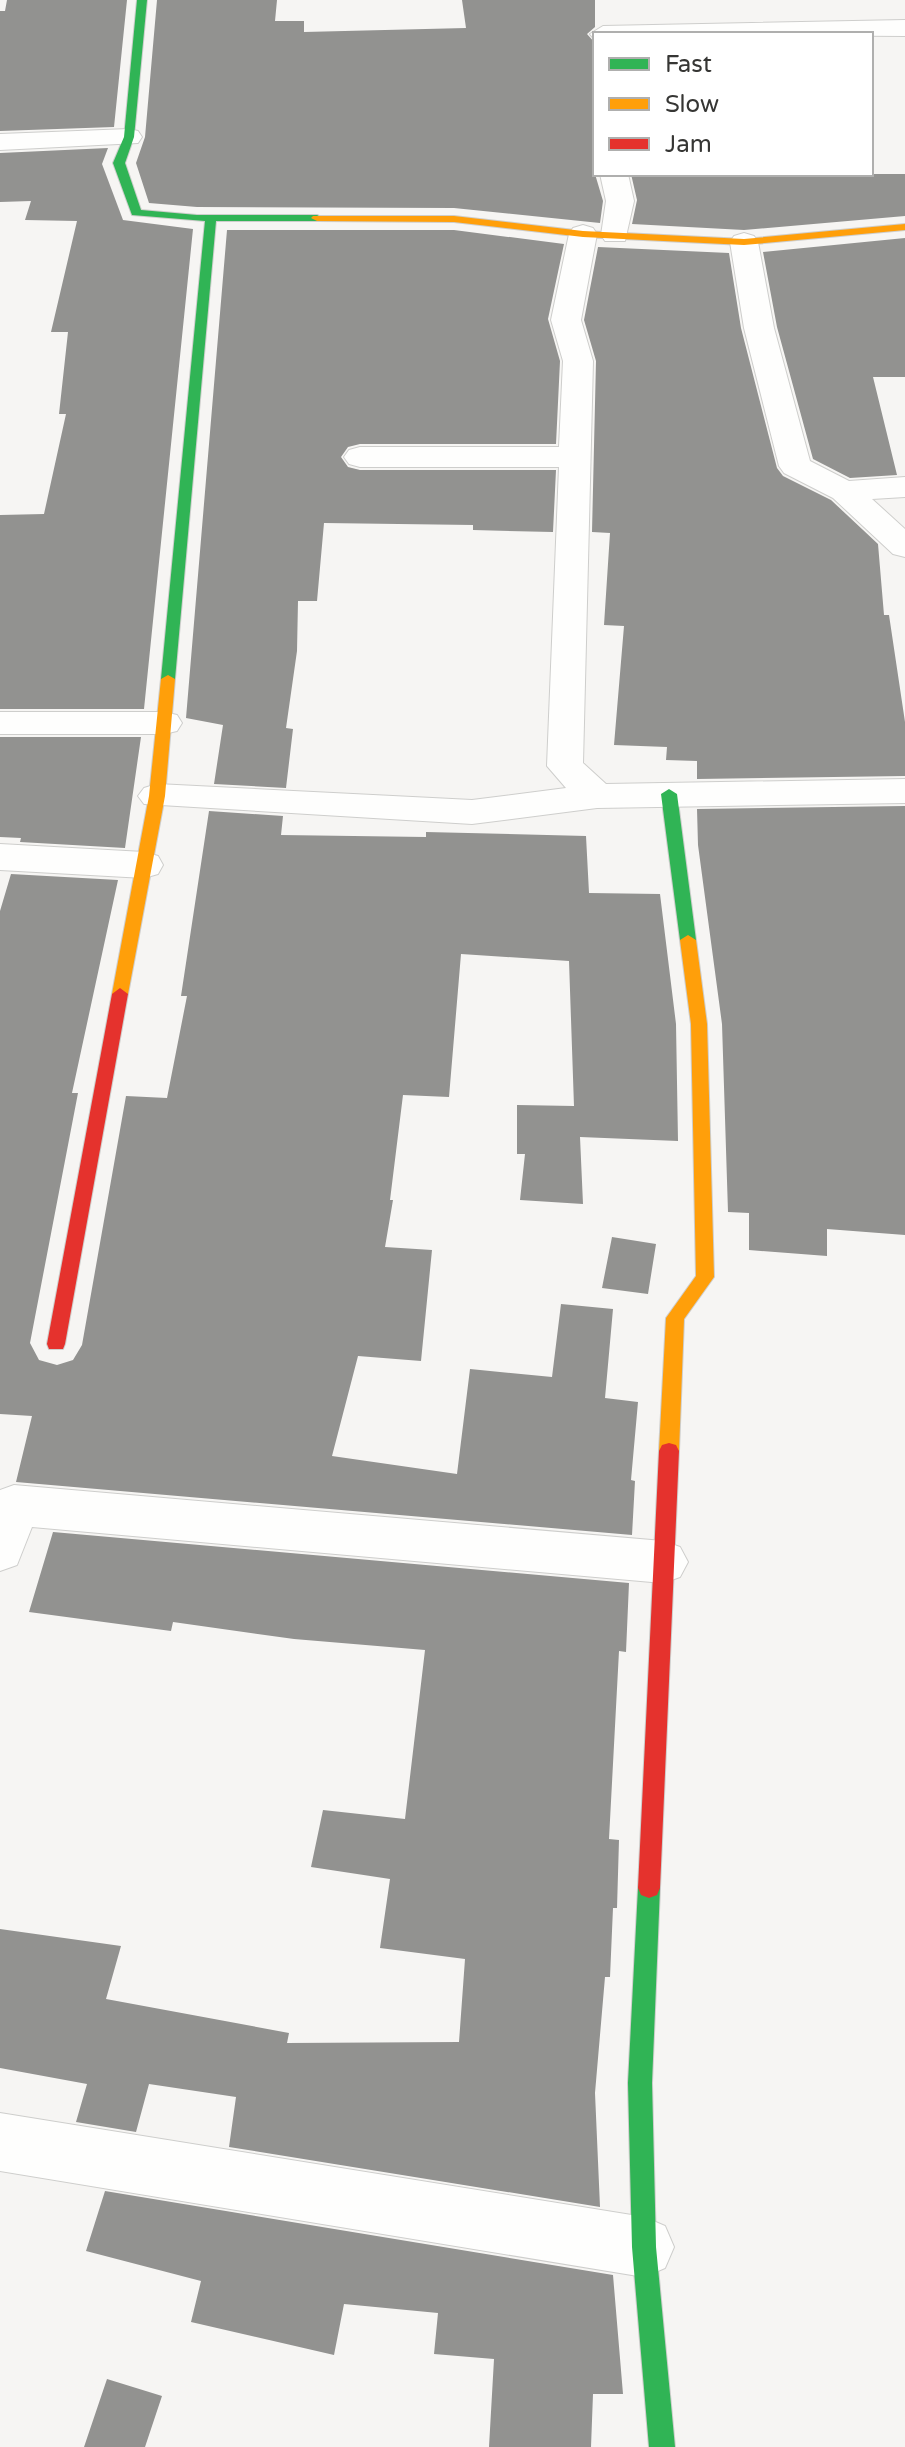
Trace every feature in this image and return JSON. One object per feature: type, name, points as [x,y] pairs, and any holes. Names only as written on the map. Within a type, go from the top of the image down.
[{"type":"street","points":[[142,0],[129,137],[119,163],[136,213],[211,217],[454,219],[599,235],[744,242],[905,227]]},
{"type":"street","points":[[606,32],[618,23],[614,12]]},
{"type":"street","points":[[704,32],[905,28]]},
{"type":"street","points":[[0,142],[129,137]]},
{"type":"street","points":[[597,796],[565,766],[578,361],[566,320],[599,235],[620,201],[614,176]]},
{"type":"street","points":[[56,1344],[157,796],[211,217]]},
{"type":"street","points":[[744,242],[759,328],[795,466],[844,491],[905,547]]},
{"type":"street","points":[[360,457],[575,457]]},
{"type":"street","points":[[844,491],[905,487]]},
{"type":"street","points":[[0,723],[164,723]]},
{"type":"street","points":[[157,796],[472,812],[597,796],[905,791]]},
{"type":"street","points":[[662,2447],[644,2247],[640,2083],[675,1318],[705,1277],[699,1024],[669,794]]},
{"type":"street","points":[[0,857],[144,865]]},
{"type":"street","points":[[0,1550],[14,1505],[663,1562]]},
{"type":"street","points":[[0,2142],[644,2247]]},
{"type":"building","points":[[7,0],[127,0],[114,127],[0,131],[0,11],[5,11]]},
{"type":"building","points":[[157,0],[277,0],[275,21],[304,21],[304,32],[466,28],[462,0],[595,0],[595,27],[587,34],[593,41],[593,176],[596,176],[603,201],[600,223],[454,208],[197,207],[149,203],[136,163],[145,137]]},
{"type":"building","points":[[108,148],[102,164],[123,220],[193,229],[144,709],[0,709],[0,515],[44,514],[66,414],[59,414],[68,332],[51,332],[77,221],[25,220],[31,201],[0,202],[0,153]]},
{"type":"building","points":[[905,174],[905,216],[744,230],[632,224],[637,200],[631,176]]},
{"type":"building","points":[[227,230],[454,230],[564,244],[548,319],[560,361],[556,444],[360,444],[348,447],[341,457],[348,467],[360,470],[556,470],[553,532],[473,530],[473,525],[324,523],[317,601],[298,601],[297,651],[286,728],[293,729],[286,788],[214,784],[223,725],[186,718]]},
{"type":"building","points":[[905,238],[905,377],[873,377],[897,475],[850,478],[813,459],[777,327],[763,252]]},
{"type":"building","points":[[598,247],[729,253],[741,328],[777,468],[783,476],[831,500],[878,544],[884,615],[889,615],[905,722],[905,776],[697,779],[697,761],[666,760],[667,747],[614,745],[624,626],[604,625],[610,533],[592,532],[596,361],[584,320]]},
{"type":"building","points":[[0,737],[141,737],[125,848],[20,842],[21,838],[0,837]]},
{"type":"building","points":[[905,806],[905,1235],[827,1229],[827,1256],[749,1250],[749,1213],[728,1212],[722,1024],[698,845],[697,809]]},
{"type":"building","points":[[209,811],[283,816],[281,835],[426,837],[426,832],[586,836],[589,893],[660,894],[676,1024],[678,1141],[580,1137],[583,1204],[520,1200],[525,1154],[517,1154],[517,1105],[574,1106],[569,961],[461,954],[449,1097],[403,1095],[390,1200],[393,1200],[385,1247],[432,1250],[421,1361],[358,1356],[332,1456],[457,1474],[470,1369],[552,1377],[561,1304],[613,1309],[605,1398],[638,1402],[631,1480],[635,1481],[632,1535],[16,1482],[32,1416],[0,1414],[0,911],[11,874],[118,880],[72,1093],[78,1093],[30,1343],[39,1360],[57,1365],[73,1360],[82,1345],[126,1096],[167,1098],[187,996],[181,996]]},
{"type":"building","points":[[612,1237],[656,1244],[648,1294],[602,1288]]},
{"type":"building","points":[[53,1532],[629,1583],[626,1652],[619,1651],[609,1839],[619,1840],[617,1908],[613,1908],[610,1977],[605,1977],[595,2093],[600,2207],[229,2147],[236,2097],[149,2084],[136,2132],[76,2122],[87,2084],[0,2068],[0,1929],[121,1946],[106,1999],[289,2033],[287,2043],[459,2042],[465,1959],[380,1948],[390,1879],[311,1867],[323,1810],[405,1819],[425,1650],[294,1639],[173,1622],[171,1631],[29,1612]]},
{"type":"building","points":[[105,2191],[613,2275],[623,2394],[593,2394],[591,2447],[489,2447],[494,2359],[434,2354],[438,2313],[344,2304],[334,2355],[191,2322],[201,2281],[86,2251]]},
{"type":"building","points":[[107,2379],[162,2396],[145,2447],[84,2447]]},
{"type":"traffic: fast","points":[[142,0],[129,137],[119,163],[136,213],[197,218],[317,218]]},
{"type":"traffic: fast","points":[[168,679],[211,217]]},
{"type":"traffic: fast","points":[[669,794],[688,940]]},
{"type":"traffic: fast","points":[[649,1888],[640,2083],[644,2247],[662,2447]]},
{"type":"traffic: slow","points":[[317,218],[454,219],[583,234],[744,242],[905,227]]},
{"type":"traffic: slow","points":[[120,994],[157,796],[168,679]]},
{"type":"traffic: slow","points":[[669,1451],[675,1318],[705,1277],[699,1024],[688,940]]},
{"type":"traffic: jam","points":[[56,1344],[120,994]]},
{"type":"traffic: jam","points":[[649,1888],[669,1451]]}]
